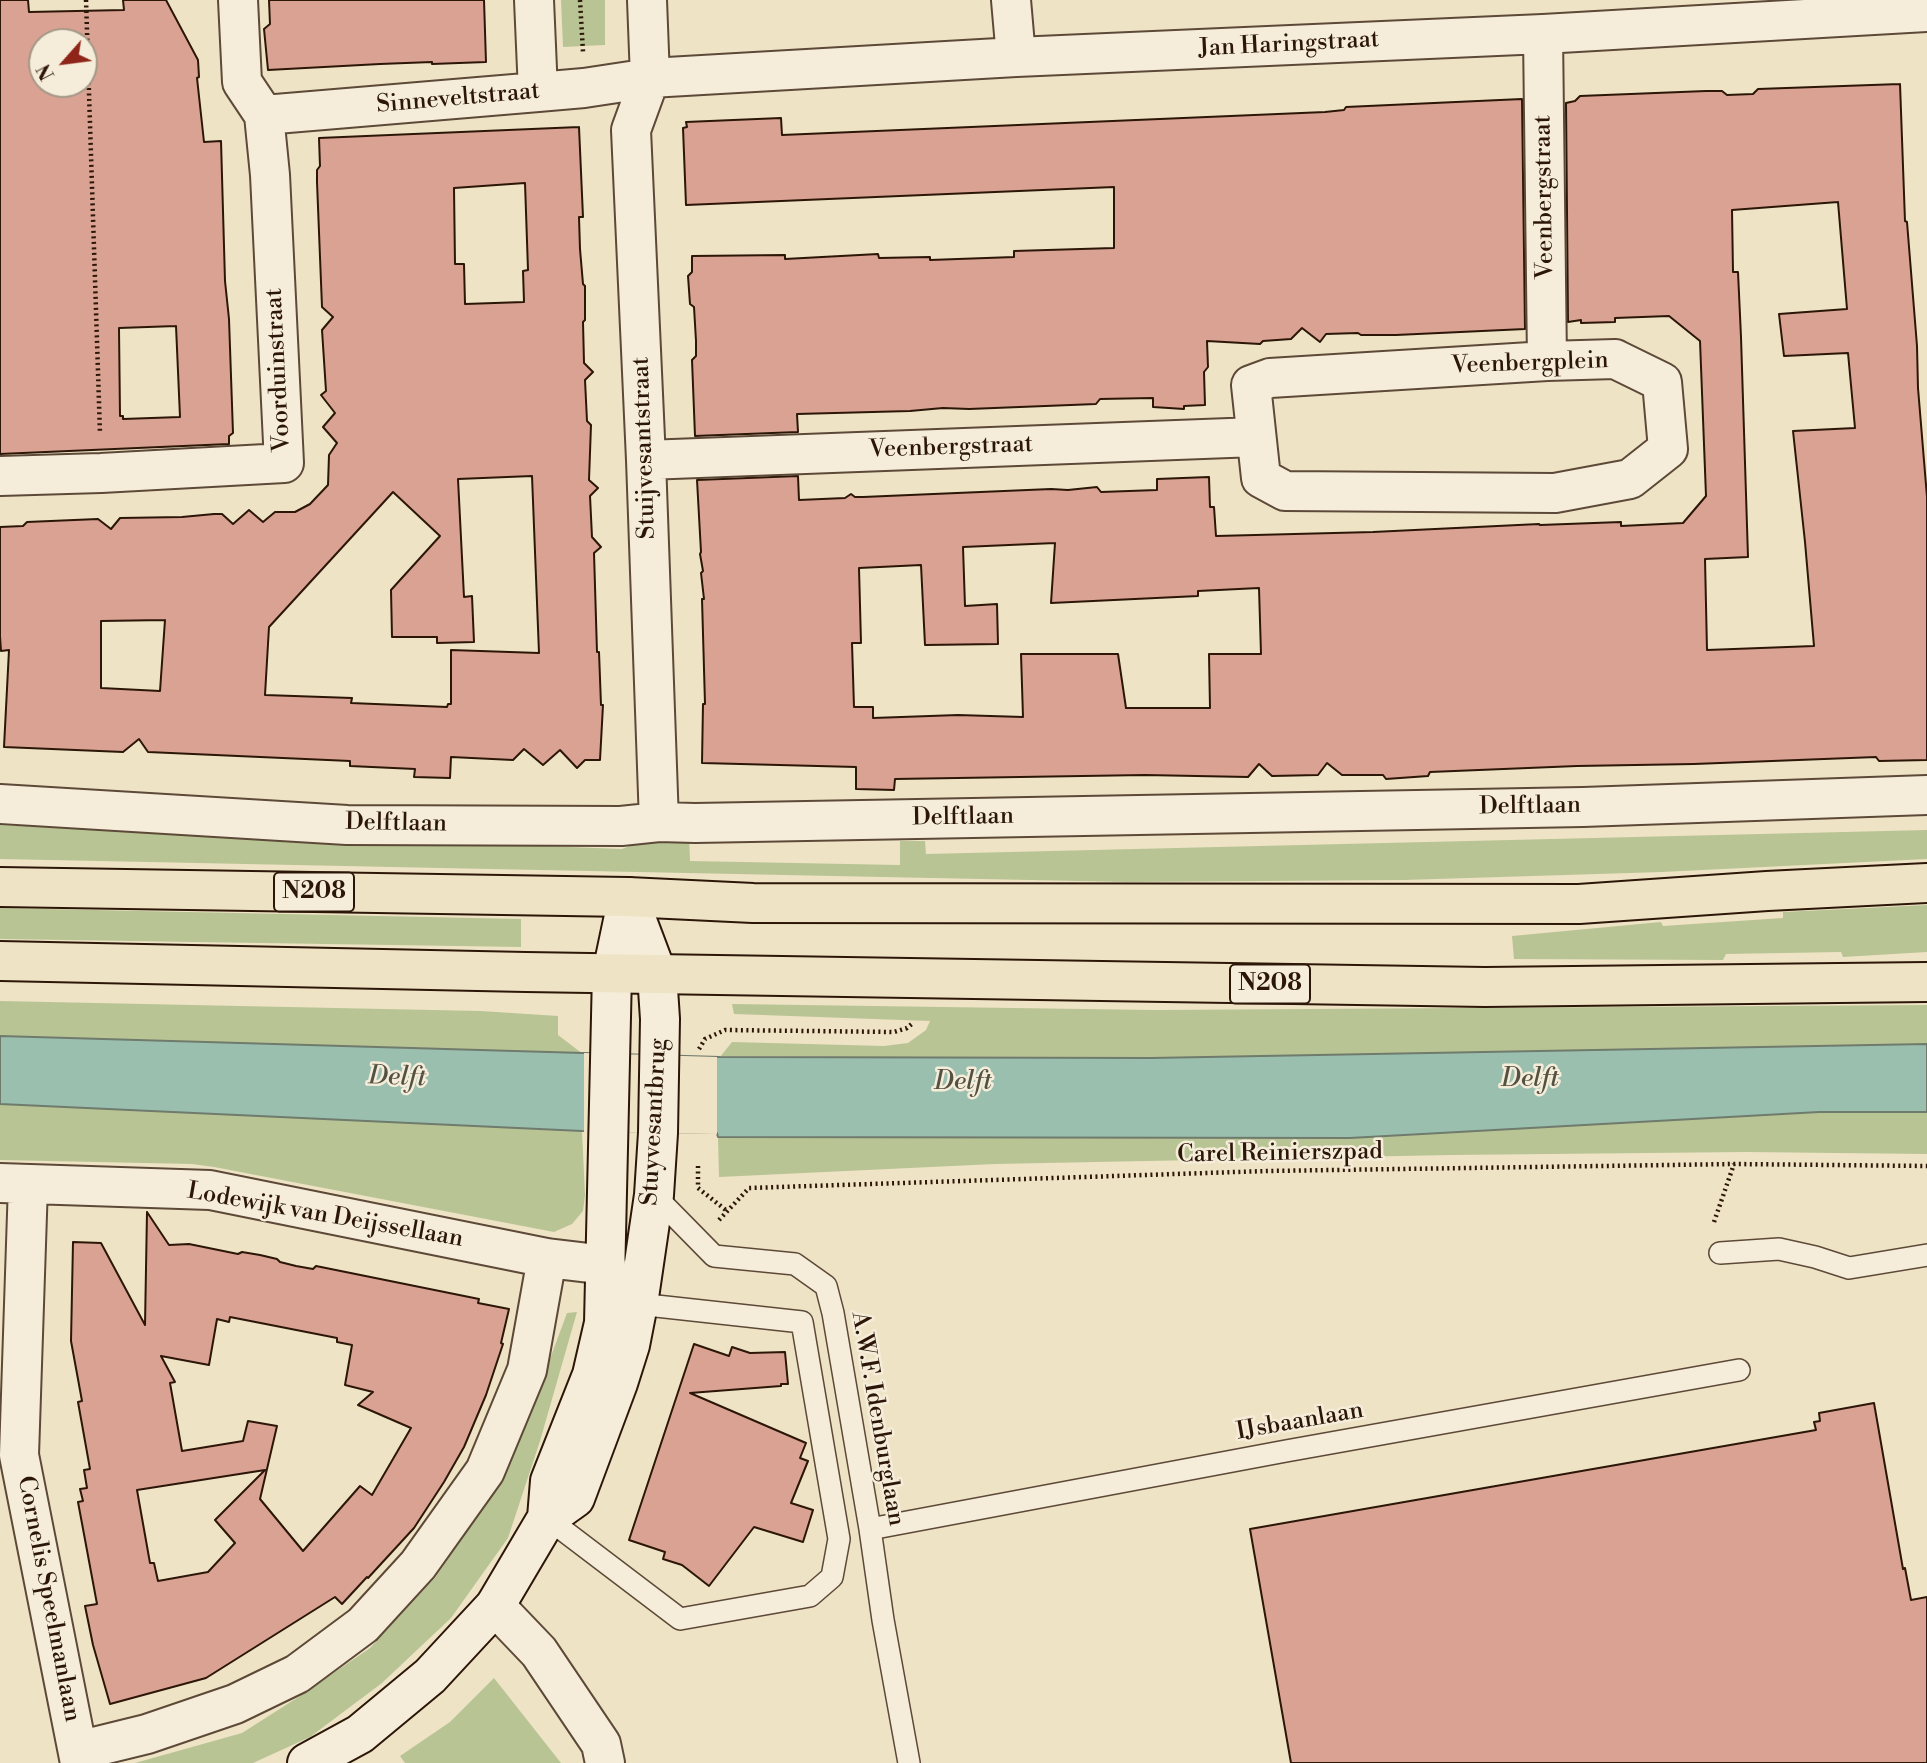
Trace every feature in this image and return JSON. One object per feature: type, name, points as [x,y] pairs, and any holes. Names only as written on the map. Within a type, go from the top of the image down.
[{"type":"main road","name":"N208","points":[[0,887],[628,897],[753,903],[1579,904],[1927,883]]},
{"type":"main road","name":"N208","points":[[0,961],[1486,987],[1927,982]]},
{"type":"street","name":"Voorduinstraat","points":[[0,476],[284,463],[270,175],[264,115],[242,82],[238,0]]},
{"type":"street","points":[[534,0],[538,92]]},
{"type":"street","points":[[646,0],[650,78]]},
{"type":"street","points":[[1011,0],[1016,57]]},
{"type":"street","name":"Jan Haringstraat","points":[[650,78],[1016,57],[1543,34],[1927,12]]},
{"type":"street","name":"Veenbergstraat","points":[[1543,34],[1547,361]]},
{"type":"street","name":"Sinneveltstraat","points":[[264,115],[584,88],[650,78]]},
{"type":"street","name":"Stuijvesantstraat","points":[[650,78],[631,130],[659,822]]},
{"type":"street","name":"Veenbergplein","points":[[1615,359],[1662,382],[1668,449],[1630,479],[1555,493],[1285,491],[1261,478],[1251,385],[1270,377],[1547,361],[1615,359]]},
{"type":"street","name":"Veenbergstraat","points":[[646,460],[1255,437]]},
{"type":"street","name":"Delftlaan","points":[[0,804],[347,825],[621,825],[659,822],[1583,807],[1927,795]]},
{"type":"street","points":[[612,972],[628,897]]},
{"type":"street","points":[[628,897],[657,974]]},
{"type":"street","name":"Stuyvesantbrug","points":[[612,972],[608,1132],[629,1280]]},
{"type":"street","name":"Stuyvesantbrug","points":[[629,1280],[654,1195],[659,1133],[660,1019],[657,974]]},
{"type":"street","name":"Lodewijk van Deijssellaan","points":[[14,1183],[210,1190],[547,1258],[629,1280]]},
{"type":"street","name":"Cornelis Speelmanlaan","points":[[14,1183],[9,1457],[79,1757]]},
{"type":"street","points":[[79,1757],[235,1704],[297,1674],[363,1625],[418,1565],[485,1471],[527,1370],[547,1258]]},
{"type":"street","points":[[547,1518],[550,1480],[592,1376],[604,1323],[629,1280]]},
{"type":"street","points":[[307,1763],[360,1734],[430,1676],[495,1606],[547,1518],[575,1498],[630,1345],[629,1280]]},
{"type":"street","points":[[495,1606],[539,1652],[601,1744],[605,1763]]},
{"type":"lane","name":"A.W.F. Idenburglaan","points":[[654,1195],[714,1256],[795,1264],[827,1286],[909,1763]]},
{"type":"lane","points":[[1720,1253],[1779,1249],[1849,1268],[1927,1255]]},
{"type":"lane","points":[[547,1518],[680,1619],[810,1596],[832,1577],[839,1539],[802,1322],[629,1280]]},
{"type":"lane","name":"IJsbaanlaan","points":[[870,1529],[1739,1370]]},
{"type":"path","points":[[86,0],[101,473]]},
{"type":"path","points":[[580,0],[584,88]]},
{"type":"path","points":[[705,1039],[725,1030],[900,1032],[914,1022]]},
{"type":"path","name":"Stuyvesantbrug","points":[[698,1160],[698,1188],[727,1211]]},
{"type":"path","points":[[1714,1222],[1734,1164]]},
{"type":"path","name":"Carel Reinierszpad","points":[[700,1242],[749,1188],[1267,1171],[1734,1164],[1927,1166]]},
{"type":"shaded area","points":[[561,0],[605,0],[605,45],[563,47]]},
{"type":"shaded area","points":[[0,825],[622,849],[647,839],[689,834],[690,861],[900,865],[900,841],[925,841],[926,854],[1927,830],[1927,859],[1662,872],[1404,880],[1128,882],[0,859]]},
{"type":"shaded area","points":[[1927,905],[1927,952],[1843,957],[1841,952],[1726,954],[1723,960],[1514,959],[1512,936],[1661,922],[1663,926],[1783,918],[1783,912]]},
{"type":"shaded area","points":[[0,908],[521,919],[521,947],[0,939]]},
{"type":"shaded area","points":[[0,1001],[481,1011],[558,1016],[558,1035],[583,1054],[0,1036]]},
{"type":"shaded area","points":[[732,1004],[1155,1010],[1927,1005],[1927,1044],[1151,1058],[720,1057],[732,1042],[884,1046],[908,1043],[926,1030],[930,1021],[734,1014]]},
{"type":"shaded area","points":[[0,1104],[582,1131],[585,1195],[583,1211],[572,1224],[554,1232],[192,1164],[0,1160]]},
{"type":"shaded area","points":[[1819,1112],[1927,1112],[1927,1154],[1746,1152],[1451,1155],[995,1164],[719,1177],[718,1137],[1350,1138]]},
{"type":"shaded area","points":[[577,1312],[540,1441],[508,1538],[451,1618],[382,1683],[310,1737],[253,1763],[135,1763],[242,1733],[370,1648],[435,1578],[492,1494],[528,1418],[567,1313]]},
{"type":"shaded area","points":[[494,1678],[561,1763],[405,1763],[400,1756],[450,1722]]},
{"type":"water","name":"Delft","points":[[0,1036],[720,1057],[1151,1058],[1927,1044],[1927,1112],[1819,1112],[1350,1138],[718,1137],[717,1133],[582,1131],[0,1104]]},
{"type":"pier","points":[[584,1053],[717,1057],[717,1134],[584,1132]]},
{"type":"building","points":[[0,0],[28,0],[29,12],[124,10],[123,0],[166,0],[198,60],[197,78],[204,142],[221,141],[233,433],[229,436],[229,444],[0,454]],"holes":[[[176,326],[180,417],[123,419],[123,416],[120,416],[119,328]]]},
{"type":"building","points":[[269,0],[484,0],[486,62],[268,70],[264,29],[270,24]]},
{"type":"building","points":[[1900,84],[1905,221],[1927,497],[1927,760],[1879,761],[1876,757],[1577,766],[1430,772],[1428,776],[1386,779],[1383,775],[1342,775],[1327,763],[1318,775],[1272,776],[1259,764],[1248,777],[1145,775],[895,779],[894,790],[856,789],[856,767],[702,763],[705,704],[704,599],[697,480],[798,476],[799,500],[845,498],[851,494],[863,497],[1097,487],[1101,492],[1157,490],[1157,479],[1209,477],[1210,507],[1214,507],[1216,536],[1539,524],[1621,522],[1621,526],[1683,523],[1706,496],[1700,341],[1669,316],[1615,318],[1615,322],[1568,322],[1566,103],[1575,101],[1580,96],[1706,91],[1722,91],[1727,95],[1753,94],[1758,89]],"holes":[[[1838,202],[1847,309],[1779,314],[1784,356],[1848,353],[1855,428],[1793,431],[1814,646],[1707,650],[1705,559],[1748,557],[1741,337],[1738,272],[1733,272],[1732,210]],[[1055,543],[1051,603],[1198,596],[1198,591],[1259,588],[1261,654],[1209,654],[1210,708],[1126,708],[1118,654],[1021,654],[1023,717],[958,715],[873,718],[873,707],[854,707],[852,643],[861,643],[859,568],[921,565],[925,645],[998,644],[997,604],[965,606],[963,547]]]},
{"type":"building","points":[[1522,99],[1525,329],[1396,335],[1326,334],[1320,342],[1302,328],[1291,339],[1263,341],[1260,344],[1207,341],[1205,405],[1184,406],[1184,409],[1153,407],[1153,398],[1100,399],[1096,404],[797,414],[798,432],[695,436],[692,360],[696,356],[696,341],[694,307],[690,304],[688,276],[692,272],[692,256],[785,255],[785,259],[878,254],[879,258],[930,257],[930,260],[1014,257],[1014,251],[1114,248],[1114,187],[686,205],[683,128],[687,127],[686,122],[781,118],[782,135],[1325,112],[1344,110],[1346,107]]},
{"type":"building","points":[[579,127],[583,217],[579,217],[580,249],[585,286],[584,363],[593,372],[585,380],[587,421],[591,425],[589,480],[598,488],[590,496],[592,537],[601,547],[594,553],[597,652],[603,705],[600,760],[585,760],[577,768],[560,750],[543,765],[524,749],[513,760],[451,757],[450,778],[414,777],[415,769],[350,766],[350,761],[148,752],[139,739],[123,752],[4,747],[9,650],[1,651],[0,527],[23,526],[27,522],[98,519],[111,529],[120,518],[214,514],[222,514],[233,524],[249,510],[263,522],[275,512],[295,512],[310,504],[328,485],[329,455],[337,443],[323,427],[335,413],[321,395],[326,391],[322,330],[333,317],[322,307],[317,182],[317,170],[320,166],[319,138]],"holes":[[[525,183],[528,270],[523,271],[524,302],[465,304],[464,264],[455,264],[454,188]],[[532,476],[539,653],[451,650],[451,704],[447,707],[351,703],[352,698],[265,695],[269,627],[393,492],[440,536],[391,590],[392,637],[437,637],[437,643],[474,642],[472,596],[464,597],[458,479]],[[165,620],[160,691],[101,688],[101,621]]]},
{"type":"building","points":[[147,1212],[169,1245],[189,1244],[238,1254],[242,1252],[260,1255],[296,1266],[313,1269],[316,1266],[479,1299],[478,1303],[509,1309],[501,1343],[503,1344],[486,1395],[464,1447],[414,1528],[342,1604],[335,1597],[206,1678],[110,1704],[85,1606],[97,1604],[78,1502],[83,1501],[80,1489],[87,1488],[84,1470],[90,1469],[71,1341],[73,1242],[101,1243],[145,1325]],"holes":[[[230,1317],[337,1338],[337,1342],[352,1345],[345,1385],[373,1392],[358,1405],[411,1428],[372,1495],[360,1486],[303,1551],[260,1499],[277,1426],[248,1421],[243,1441],[182,1451],[170,1383],[175,1382],[161,1356],[209,1365],[217,1319],[229,1322]],[[265,1470],[215,1520],[235,1543],[208,1572],[158,1581],[154,1563],[150,1563],[137,1490]]]},
{"type":"building","points":[[694,1344],[729,1356],[732,1347],[750,1353],[785,1352],[788,1384],[690,1393],[806,1443],[800,1458],[808,1461],[791,1503],[813,1510],[803,1542],[754,1527],[709,1586],[682,1565],[663,1559],[665,1552],[629,1540]]},
{"type":"building","points":[[1874,1403],[1903,1569],[1905,1568],[1911,1600],[1927,1597],[1927,1763],[1291,1763],[1250,1529],[1816,1430],[1814,1422],[1820,1421],[1819,1413]]}]
